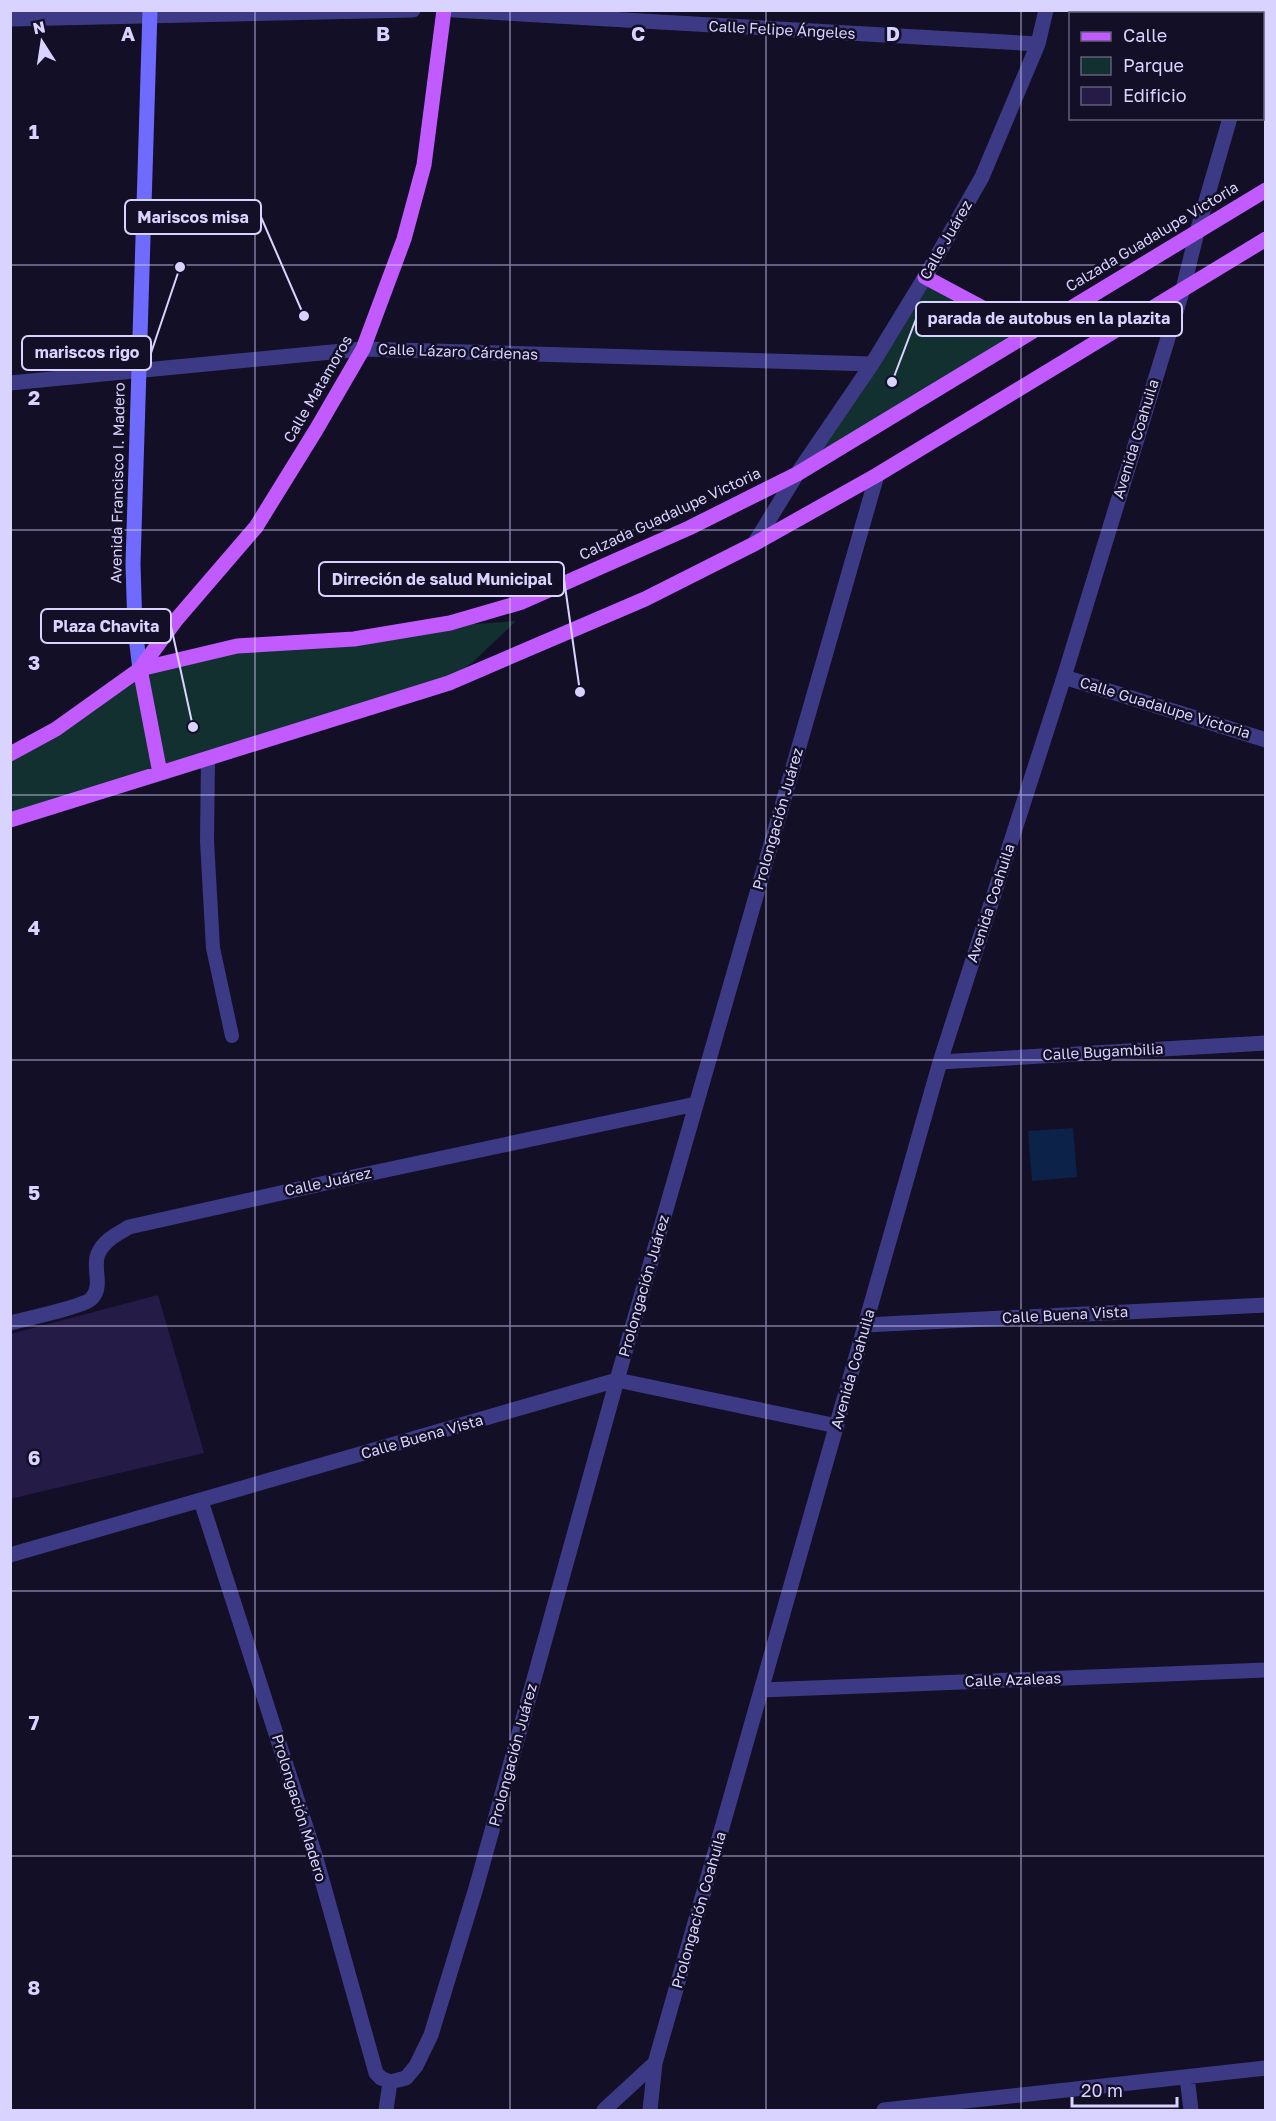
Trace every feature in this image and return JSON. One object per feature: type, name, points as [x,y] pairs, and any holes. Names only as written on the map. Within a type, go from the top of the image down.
[{"type":"main road","name":"Calle Matamoros","points":[[140,669],[176,620],[256,527],[363,349],[404,239],[424,165],[444,10]]},
{"type":"main road","name":"Avenida Francisco I. Madero","points":[[150,13],[133,564],[135,629],[140,669],[160,773]]},
{"type":"main road","name":"Calzada Guadalupe Victoria","points":[[10,754],[56,729],[140,669],[237,646],[354,639],[450,623],[522,602],[689,528],[797,474],[1266,190]]},
{"type":"main road","points":[[10,820],[449,683],[645,599],[754,544],[877,475],[1266,239]]},
{"type":"main road","points":[[926,277],[983,308],[1022,337]]},
{"type":"street","points":[[10,19],[150,13],[413,10]]},
{"type":"street","name":"Calle Felipe Ángeles","points":[[454,10],[1038,44]]},
{"type":"street","name":"Calle Juárez","points":[[754,544],[797,474],[872,364],[926,277],[982,177],[1038,44],[1046,10]]},
{"type":"street","name":"Avenida Coahuila","points":[[761,1690],[940,1062],[1064,677],[1183,289],[1229,120]]},
{"type":"street","name":"Calle Lázaro Cárdenas","points":[[10,383],[363,349],[872,364]]},
{"type":"street","name":"Prolongación Juárez","points":[[390,2082],[406,2078],[416,2066],[431,2035],[476,1888],[617,1380],[877,475]]},
{"type":"street","name":"Calle Guadalupe Victoria","points":[[1064,677],[1266,740]]},
{"type":"street","name":"Calle Bugambilia","points":[[940,1062],[1266,1043]]},
{"type":"street","name":"Calle Juárez","points":[[10,1323],[91,1299],[97,1289],[97,1255],[110,1238],[129,1227],[339,1179],[696,1104]]},
{"type":"street","name":"Calle Buena Vista","points":[[865,1325],[1266,1305]]},
{"type":"street","name":"Calle Buena Vista","points":[[10,1555],[617,1380],[837,1426]]},
{"type":"street","name":"Prolongación Madero","points":[[201,1501],[315,1855],[373,2064],[376,2073],[390,2082]]},
{"type":"street","name":"Calle Azaleas","points":[[761,1690],[1266,1670]]},
{"type":"street","name":"Prolongación Coahuila","points":[[650,2110],[655,2063],[761,1690]]},
{"type":"street","points":[[604,2110],[655,2063]]},
{"type":"street","points":[[884,2110],[917,2109],[1266,2068]]},
{"type":"street","points":[[1187,2077],[1191,2110]]},
{"type":"street","points":[[386,2110],[390,2082]]},
{"type":"lane","points":[[208,758],[207,841],[213,948],[232,1036]]},
{"type":"green space","points":[[928,283],[981,312],[1021,344],[810,465]]},
{"type":"green space","points":[[516,621],[472,663],[418,698],[156,783],[11,813],[10,757],[146,673],[241,641]]},
{"type":"water","points":[[1073,1128],[1077,1177],[1032,1181],[1028,1131]]},
{"type":"building","points":[[158,1295],[204,1453],[10,1499],[10,1334]]},
{"type":"place","name":"mariscos rigo","points":[[180,267]]},
{"type":"place","name":"Mariscos misa","points":[[304,316]]},
{"type":"place","name":"parada de autobus en la plazita","points":[[892,382]]},
{"type":"place","name":"Dirreción de salud Municipal","points":[[580,692]]},
{"type":"place","name":"Plaza Chavita","points":[[193,727]]}]
